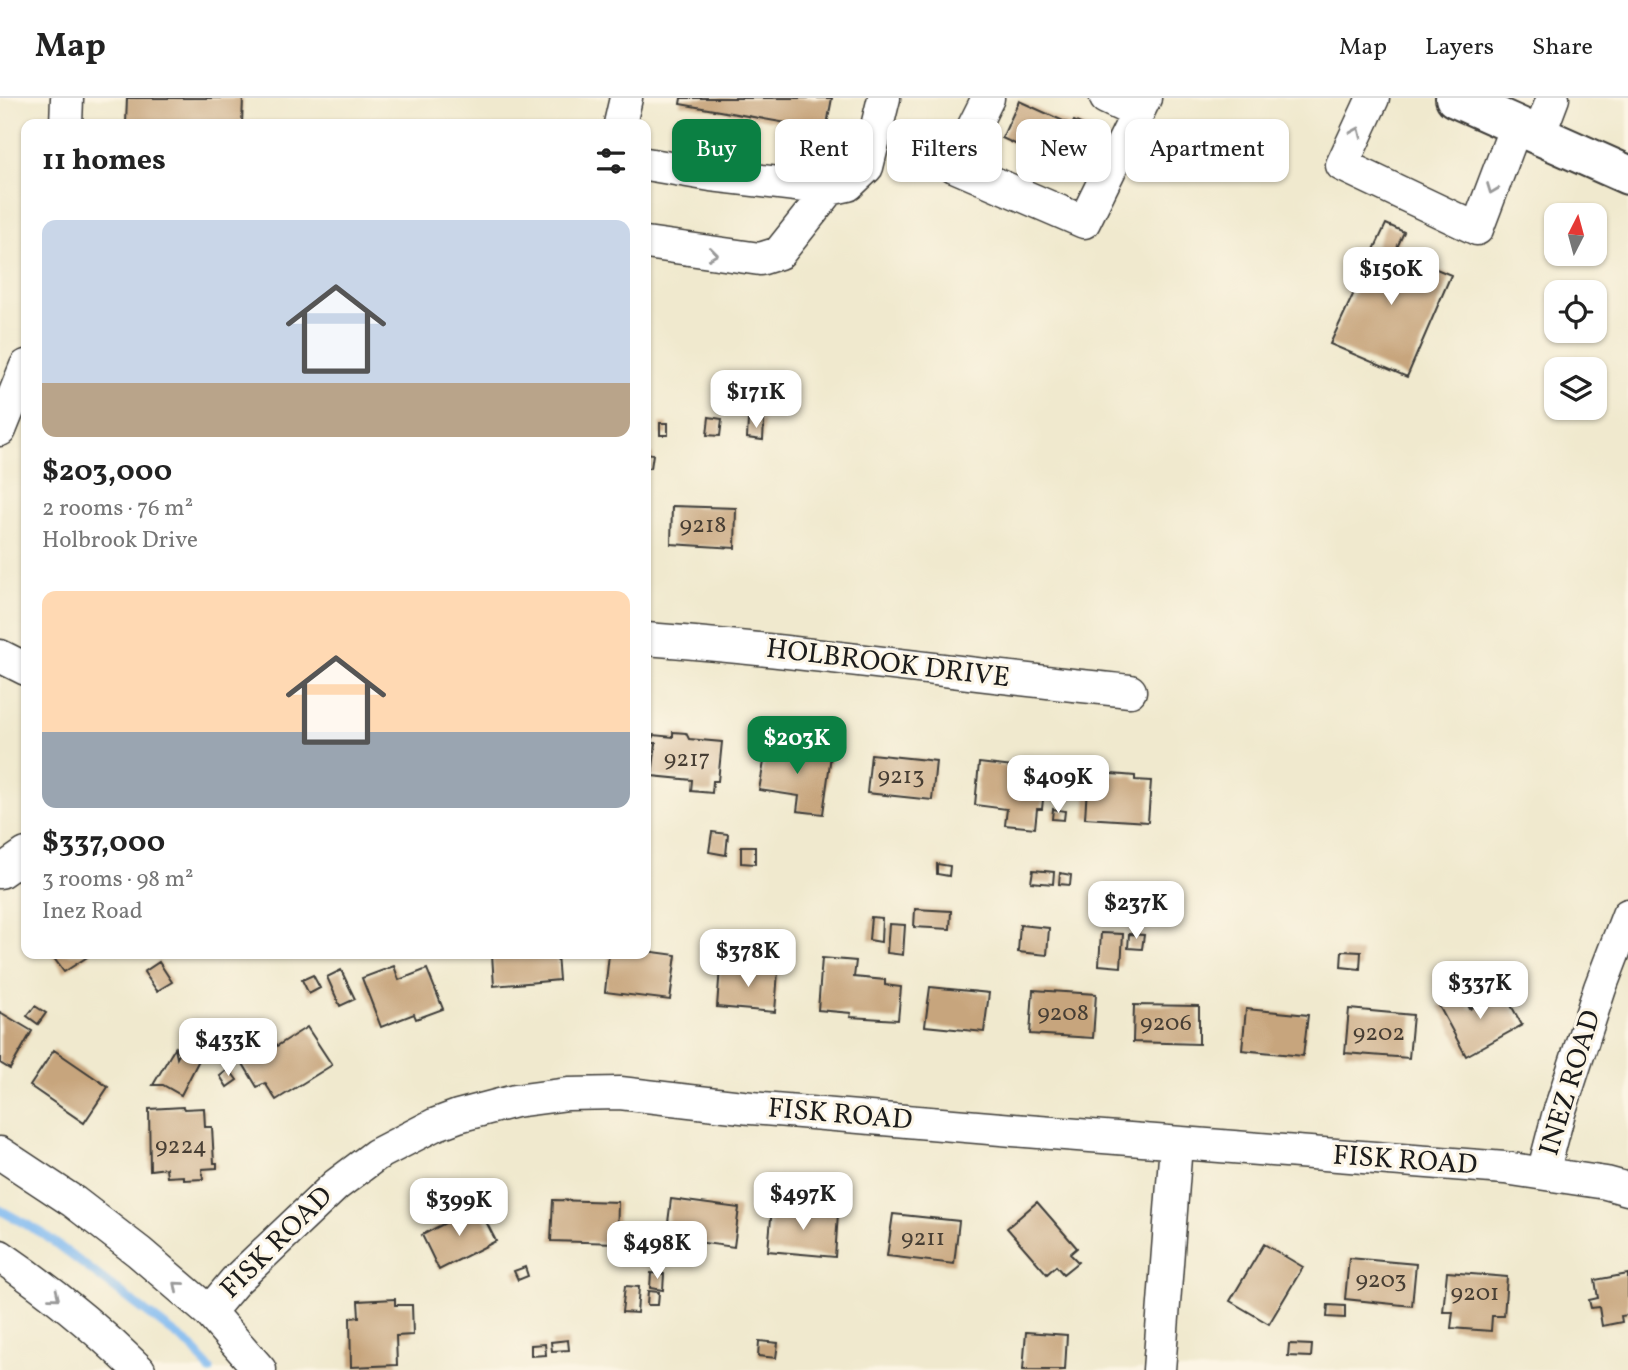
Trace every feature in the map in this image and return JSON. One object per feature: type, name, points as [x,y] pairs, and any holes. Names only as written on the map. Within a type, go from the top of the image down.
[{"type":"main road","points":[[1455,98],[1628,176]]},
{"type":"street","points":[[66,119],[67,98]]},
{"type":"street","points":[[621,119],[626,98]]},
{"type":"street","points":[[651,165],[710,175],[830,189],[848,185],[867,167],[884,98]]},
{"type":"street","points":[[988,98],[954,166],[1084,222],[1142,105],[1105,98]]},
{"type":"street","points":[[1373,98],[1342,165],[1477,229],[1527,130],[1553,98]]},
{"type":"street","points":[[651,244],[760,259],[779,253],[830,189]]},
{"type":"street","points":[[0,430],[21,378]]},
{"type":"street","name":"HOLBROOK DRIVE","points":[[651,639],[746,647],[1130,691]]},
{"type":"street","points":[[0,656],[21,666]]},
{"type":"street","points":[[0,872],[21,857]]},
{"type":"street","name":"INEZ ROAD","points":[[1544,1173],[1558,1116],[1600,989],[1628,915]]},
{"type":"street","name":"FISK ROAD","points":[[209,1312],[236,1281],[336,1185],[376,1155],[434,1125],[515,1101],[568,1094],[620,1093],[751,1108],[1176,1144],[1505,1168],[1606,1183],[1628,1189]]},
{"type":"street","points":[[1159,1370],[1176,1144]]},
{"type":"street","points":[[0,1153],[74,1202],[139,1252],[209,1312],[260,1370]]},
{"type":"street","points":[[0,1256],[58,1297],[139,1370]]},
{"type":"building","points":[[127,98],[243,98],[242,119],[126,119]]},
{"type":"building","points":[[681,98],[832,98],[828,119],[775,121],[680,104]]},
{"type":"building","points":[[1019,101],[1059,119],[1016,119],[1016,144],[1002,138]]},
{"type":"building","points":[[1386,224],[1404,232],[1395,252],[1451,275],[1407,377],[1330,344]]},
{"type":"building","points":[[709,417],[722,419],[720,436],[707,435]]},
{"type":"building","points":[[748,420],[764,421],[763,440],[747,438]]},
{"type":"building","points":[[660,423],[668,423],[668,435],[660,435]]},
{"type":"building","points":[[672,506],[736,508],[735,548],[671,544]]},
{"type":"building","points":[[673,732],[686,733],[689,739],[722,742],[718,781],[713,781],[712,793],[691,791],[692,780],[652,776],[656,743],[652,743],[653,735],[673,737]]},
{"type":"building","points":[[767,745],[831,755],[823,814],[797,811],[799,796],[759,790]]},
{"type":"building","points":[[871,754],[936,761],[932,800],[867,793]]},
{"type":"building","points":[[979,763],[1046,771],[1042,809],[1037,809],[1035,828],[1005,825],[1007,809],[975,805]]},
{"type":"building","points":[[1088,772],[1135,776],[1135,780],[1151,781],[1148,822],[1085,818]]},
{"type":"building","points":[[1053,809],[1065,811],[1064,820],[1052,819]]},
{"type":"building","points":[[712,832],[728,834],[726,855],[709,852]]},
{"type":"building","points":[[741,846],[755,846],[755,864],[741,863]]},
{"type":"building","points":[[937,864],[950,866],[949,876],[937,874]]},
{"type":"building","points":[[1033,870],[1054,872],[1053,884],[1031,882]]},
{"type":"building","points":[[1060,873],[1071,875],[1070,885],[1059,884]]},
{"type":"building","points":[[915,909],[951,911],[950,929],[914,927]]},
{"type":"building","points":[[871,917],[882,918],[881,942],[869,940]]},
{"type":"building","points":[[889,924],[905,925],[903,955],[887,953]]},
{"type":"building","points":[[1020,925],[1049,928],[1047,955],[1018,952]]},
{"type":"building","points":[[1101,933],[1123,934],[1121,967],[1099,965]]},
{"type":"building","points":[[1129,934],[1144,935],[1142,949],[1128,948]]},
{"type":"building","points":[[1342,951],[1361,952],[1360,969],[1341,967]]},
{"type":"building","points":[[651,952],[676,955],[670,1000],[605,992],[608,959],[651,959]]},
{"type":"building","points":[[822,958],[856,961],[854,977],[885,980],[885,985],[901,987],[898,1020],[850,1017],[851,1013],[818,1010]]},
{"type":"building","points":[[55,959],[84,959],[64,972]]},
{"type":"building","points":[[492,959],[557,959],[559,980],[494,986]]},
{"type":"building","points":[[159,962],[172,982],[157,991],[144,972]]},
{"type":"building","points":[[394,966],[399,980],[427,969],[443,1009],[416,1019],[414,1014],[381,1027],[362,978]]},
{"type":"building","points":[[720,967],[778,971],[775,1012],[717,1007]]},
{"type":"building","points":[[341,970],[355,999],[340,1006],[327,977]]},
{"type":"building","points":[[313,975],[320,988],[309,994],[302,980]]},
{"type":"building","points":[[930,987],[989,993],[984,1032],[925,1026]]},
{"type":"building","points":[[1033,990],[1096,994],[1093,1038],[1030,1034]]},
{"type":"building","points":[[1503,991],[1522,1025],[1466,1056],[1439,1006],[1462,994],[1470,1009]]},
{"type":"building","points":[[1134,1005],[1199,1006],[1199,1044],[1133,1042]]},
{"type":"building","points":[[35,1006],[46,1013],[38,1024],[27,1016]]},
{"type":"building","points":[[1246,1009],[1308,1015],[1303,1056],[1242,1050]]},
{"type":"building","points":[[1349,1009],[1413,1015],[1409,1058],[1345,1053]]},
{"type":"building","points":[[0,1012],[32,1031],[10,1069],[0,1063]]},
{"type":"building","points":[[307,1027],[332,1065],[276,1100],[265,1083],[257,1087],[239,1057],[271,1037],[277,1046]]},
{"type":"building","points":[[184,1045],[199,1060],[181,1095],[163,1085],[153,1085],[175,1048],[177,1058]]},
{"type":"building","points":[[54,1050],[108,1087],[84,1123],[30,1086]]},
{"type":"building","points":[[229,1069],[237,1080],[227,1087],[220,1076]]},
{"type":"building","points":[[204,1108],[205,1127],[212,1127],[214,1163],[217,1163],[217,1168],[202,1169],[203,1179],[167,1177],[166,1168],[150,1170],[149,1109]]},
{"type":"building","points":[[671,1199],[739,1208],[734,1247],[666,1238]]},
{"type":"building","points":[[553,1200],[618,1202],[617,1243],[551,1241]]},
{"type":"building","points":[[1037,1202],[1077,1248],[1070,1254],[1078,1262],[1063,1274],[1056,1266],[1047,1274],[1007,1228]]},
{"type":"building","points":[[478,1206],[496,1241],[439,1270],[422,1235]]},
{"type":"building","points":[[772,1207],[838,1213],[835,1257],[768,1251]]},
{"type":"building","points":[[893,1214],[959,1221],[954,1264],[887,1256]]},
{"type":"building","points":[[1264,1244],[1303,1267],[1269,1324],[1230,1301]]},
{"type":"building","points":[[1349,1258],[1416,1264],[1412,1306],[1345,1299]]},
{"type":"building","points":[[525,1267],[528,1276],[518,1280],[514,1271]]},
{"type":"building","points":[[1447,1272],[1507,1277],[1504,1316],[1492,1316],[1491,1331],[1451,1328],[1453,1312],[1443,1312]]},
{"type":"building","points":[[651,1273],[664,1274],[663,1290],[650,1288]]},
{"type":"building","points":[[1628,1274],[1628,1315],[1621,1316],[1622,1322],[1602,1326],[1599,1307],[1591,1308],[1589,1300],[1598,1298],[1595,1280]]},
{"type":"building","points":[[625,1286],[639,1287],[637,1313],[622,1312]]},
{"type":"building","points":[[648,1291],[659,1292],[658,1305],[647,1305]]},
{"type":"building","points":[[395,1299],[395,1305],[412,1305],[413,1335],[396,1336],[397,1365],[351,1367],[350,1318],[359,1317],[358,1301]]},
{"type":"building","points":[[1328,1305],[1345,1306],[1345,1318],[1327,1317]]},
{"type":"building","points":[[1026,1332],[1067,1335],[1065,1370],[1023,1370]]},
{"type":"building","points":[[568,1340],[569,1350],[552,1351],[551,1342]]},
{"type":"building","points":[[759,1341],[778,1343],[776,1358],[758,1356]]},
{"type":"building","points":[[545,1344],[546,1355],[531,1356],[531,1345]]},
{"type":"building","points":[[1289,1344],[1312,1345],[1311,1357],[1288,1356]]},
{"type":"waterway","points":[[0,1210],[42,1233],[192,1347],[210,1370]]}]
